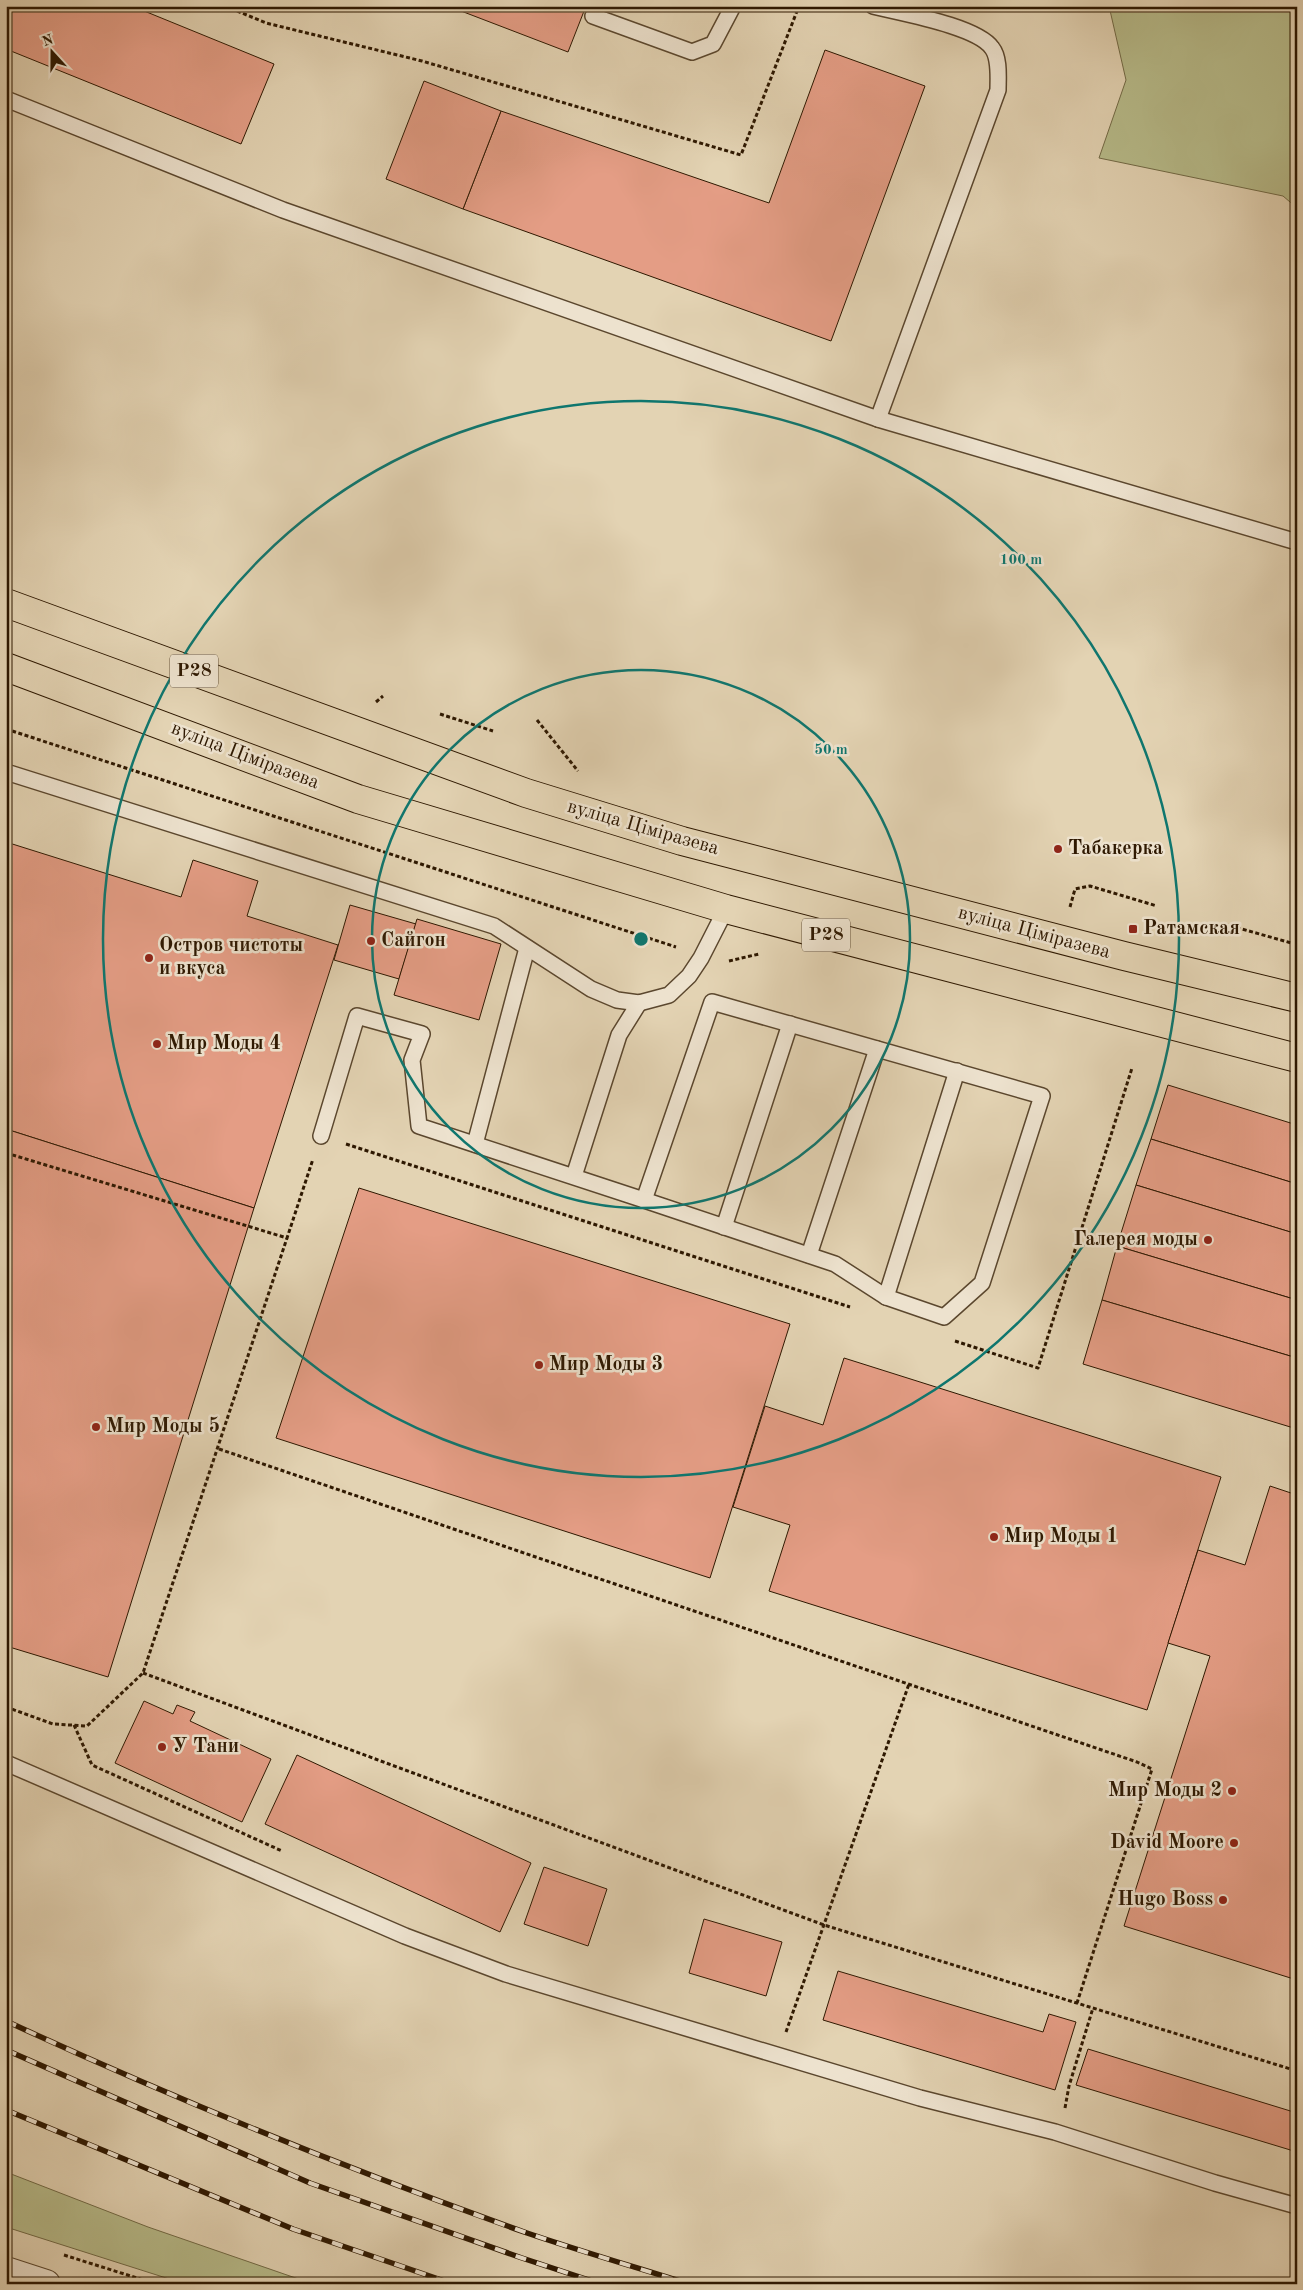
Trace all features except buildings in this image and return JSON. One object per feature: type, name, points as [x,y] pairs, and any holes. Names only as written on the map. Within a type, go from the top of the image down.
[{"type":"main road","name":"вуліца Ціміразева","points":[[6,603],[526,793],[682,842],[1124,956],[1297,998]]},
{"type":"main road","name":"вуліца Ціміразева","points":[[6,667],[358,799],[726,909],[1297,1058]]},
{"type":"street","points":[[6,2271],[46,2284]]},
{"type":"lane","points":[[594,16],[692,52],[713,44],[733,6]]},
{"type":"lane","points":[[872,6],[973,32],[993,48],[999,70],[998,90],[878,419]]},
{"type":"lane","points":[[6,99],[283,210],[878,419],[1297,542]]},
{"type":"lane","points":[[6,772],[494,926],[591,989],[617,1000],[640,1003],[669,995],[689,976],[702,958],[726,909]]},
{"type":"lane","points":[[475,1144],[527,948]]},
{"type":"lane","points":[[321,1136],[357,1016],[422,1034],[412,1060],[419,1126],[836,1264],[886,1297],[944,1317],[982,1283],[1042,1096],[712,1002],[644,1200]]},
{"type":"lane","points":[[574,1176],[619,1035],[640,1003]]},
{"type":"lane","points":[[724,1226],[790,1024]]},
{"type":"lane","points":[[809,1255],[877,1049]]},
{"type":"lane","points":[[886,1297],[957,1071]]},
{"type":"lane","points":[[6,1762],[405,1936],[506,1974],[920,2098],[1055,2132],[1215,2183],[1297,2206]]},
{"type":"path","points":[[225,6],[266,23],[422,61],[741,155],[799,6]]},
{"type":"path","points":[[440,714],[493,731]]},
{"type":"path","points":[[536,720],[578,771]]},
{"type":"path","points":[[1069,911],[1075,888],[1090,886],[1157,906]]},
{"type":"path","points":[[1224,924],[1295,944],[1297,949]]},
{"type":"path","points":[[954,1341],[1038,1368],[1132,1068]]},
{"type":"path","points":[[6,1707],[53,1724],[87,1726],[144,1672],[321,1136],[859,1310]]},
{"type":"path","points":[[6,1153],[286,1238]]},
{"type":"path","points":[[219,1449],[1137,1762],[1152,1769],[1077,2003]]},
{"type":"path","points":[[144,1672],[824,1925],[1297,2071]]},
{"type":"path","points":[[778,2056],[909,1684]]},
{"type":"path","points":[[74,1725],[92,1766],[291,1855]]},
{"type":"path","points":[[1064,2114],[1069,2086],[1093,2008]]},
{"type":"path","points":[[776,2030],[795,2035]]},
{"type":"path","points":[[62,2254],[156,2284]]},
{"type":"green space","points":[[1109,6],[1297,6],[1297,208],[1283,196],[1099,158],[1126,80]]},
{"type":"green space","points":[[6,2172],[148,2227],[313,2284],[185,2284],[6,2227]]},
{"type":"railway","points":[[6,2021],[135,2079],[329,2159],[527,2233],[689,2284]]},
{"type":"railway","points":[[6,2050],[310,2183],[601,2284]]},
{"type":"railway","points":[[6,2110],[293,2229],[453,2284]]},
{"type":"place","name":"Табакерка","points":[[1058,849]]},
{"type":"place","name":"Ратамская","points":[[1133,929]]},
{"type":"place","name":"Сайгон","points":[[371,941]]},
{"type":"place","name":"Остров чистоты и вкуса","points":[[149,958]]},
{"type":"place","name":"Мир Моды 4","points":[[157,1044]]},
{"type":"place","name":"Галерея моды","points":[[1208,1240]]},
{"type":"place","name":"Мир Моды 3","points":[[539,1365]]},
{"type":"place","name":"Мир Моды 5","points":[[96,1427]]},
{"type":"place","name":"Мир Моды 1","points":[[994,1537]]},
{"type":"place","name":"У Тани","points":[[162,1747]]},
{"type":"place","name":"Мир Моды 2","points":[[1232,1791]]},
{"type":"place","name":"David Moore","points":[[1234,1843]]},
{"type":"place","name":"Hugo Boss","points":[[1223,1900]]}]
